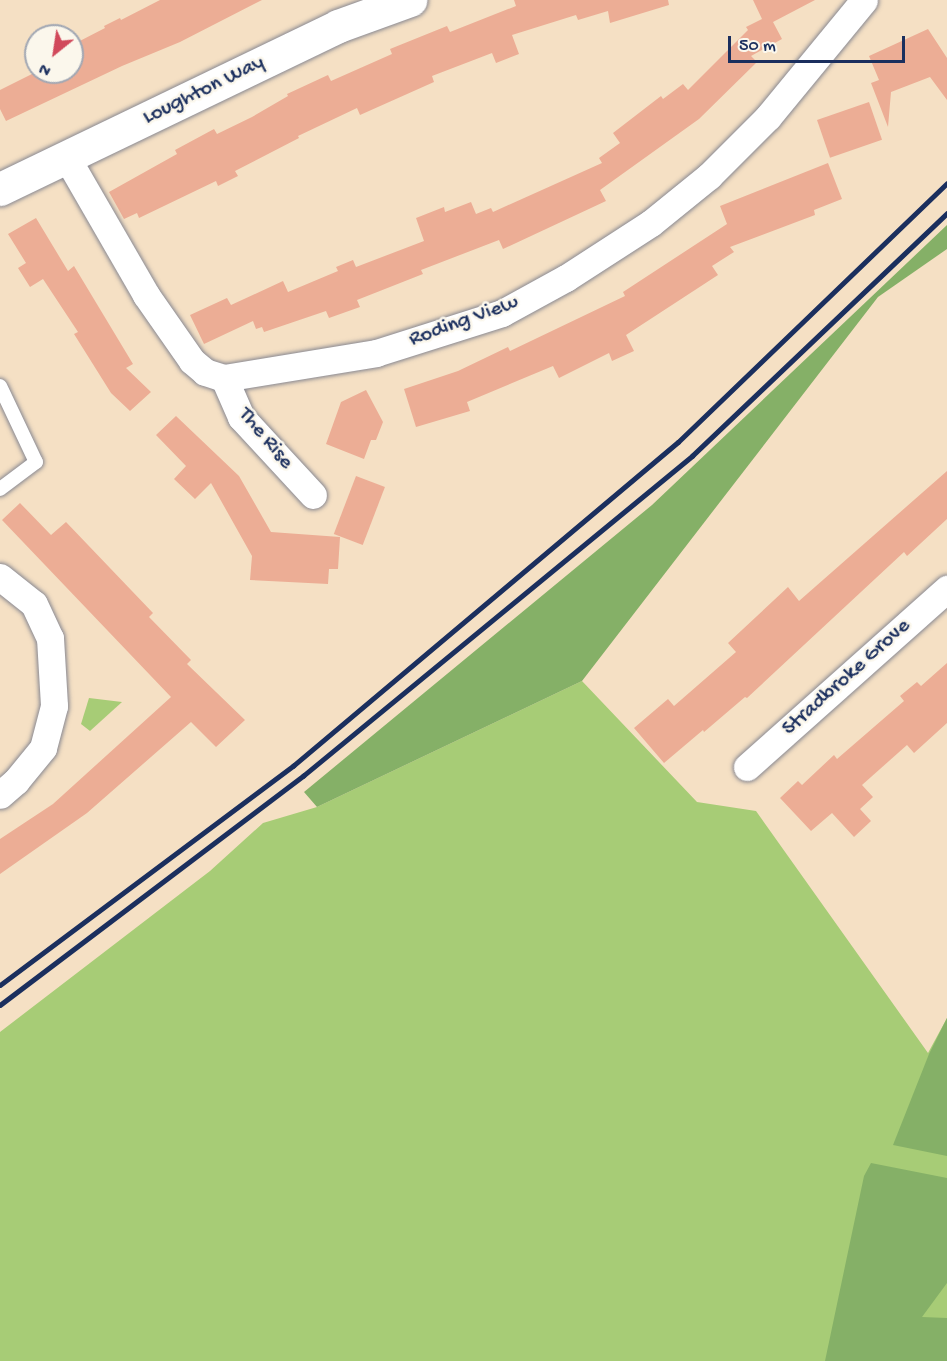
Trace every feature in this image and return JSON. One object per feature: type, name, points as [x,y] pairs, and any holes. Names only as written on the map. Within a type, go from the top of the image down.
[{"type":"street","name":"Loughton Way","points":[[0,189],[338,26],[410,0]]},
{"type":"street","name":"Roding View","points":[[224,378],[376,353],[502,313],[566,278],[651,223],[710,176],[768,117],[864,0]]},
{"type":"street","points":[[67,158],[146,295],[192,361],[205,372],[224,378]]},
{"type":"street","name":"The Rise","points":[[224,378],[241,417],[313,495]]},
{"type":"street","points":[[0,577],[34,604],[50,638],[54,706],[43,748],[16,781],[0,795]]},
{"type":"street","name":"Stradbroke Grove","points":[[747,767],[947,588]]},
{"type":"lane","points":[[0,386],[36,462],[0,489]]},
{"type":"green space","points":[[947,225],[947,249],[878,297],[582,681],[317,807],[304,792],[652,505]]},
{"type":"green space","points":[[582,681],[697,802],[756,811],[928,1053],[947,1018],[947,1361],[0,1361],[0,1032],[210,871],[263,823],[317,807]]},
{"type":"green space","points":[[89,698],[122,702],[90,731],[81,724]]},
{"type":"green space","points":[[947,1018],[947,1156],[893,1145],[929,1054]]},
{"type":"green space","points":[[871,1163],[947,1178],[947,1283],[922,1317],[947,1318],[947,1361],[825,1361],[864,1176]]},
{"type":"building","points":[[160,0],[262,0],[180,42],[122,66],[6,121],[0,109],[0,90],[24,78],[24,84],[84,84],[84,39],[105,28],[104,26],[120,18],[121,20]]},
{"type":"building","points":[[514,0],[668,0],[669,5],[610,23],[608,11],[578,20],[576,15],[512,35],[519,54],[496,63],[492,53],[432,76],[434,82],[360,115],[357,108],[298,136],[299,138],[235,171],[238,176],[218,186],[216,181],[139,218],[137,213],[124,219],[109,192],[177,154],[175,150],[214,129],[217,134],[252,117],[288,96],[287,94],[328,75],[331,81],[392,54],[390,49],[447,26],[450,32],[516,6]]},
{"type":"building","points":[[753,0],[815,0],[773,22],[782,39],[751,56],[757,62],[699,119],[600,190],[606,201],[503,249],[499,240],[421,270],[423,274],[357,300],[360,307],[329,318],[326,311],[264,332],[262,327],[256,329],[253,321],[204,344],[190,315],[227,298],[231,305],[283,281],[288,292],[338,271],[336,267],[353,260],[356,267],[424,241],[416,218],[444,207],[445,212],[471,202],[476,214],[491,208],[493,212],[602,163],[599,158],[620,143],[613,133],[661,96],[663,99],[683,84],[688,90],[748,30],[746,27],[762,19]]},
{"type":"building","points":[[928,29],[947,58],[947,100],[930,77],[891,92],[888,127],[871,83],[879,80],[869,56]]},
{"type":"building","points":[[869,102],[882,140],[830,158],[817,120]]},
{"type":"building","points":[[828,163],[842,199],[814,210],[815,215],[730,247],[734,252],[712,266],[718,275],[626,335],[634,351],[612,361],[609,353],[559,378],[553,366],[467,402],[470,411],[416,427],[404,389],[458,371],[508,347],[510,351],[625,296],[623,292],[727,224],[720,206]]},
{"type":"building","points":[[36,218],[68,271],[74,266],[133,364],[126,368],[151,392],[130,411],[111,393],[74,334],[78,332],[43,279],[30,287],[18,268],[26,263],[8,234]]},
{"type":"building","points":[[366,390],[383,422],[376,440],[371,440],[364,459],[326,444],[341,402]]},
{"type":"building","points":[[176,416],[239,476],[271,532],[340,537],[338,569],[329,569],[328,584],[250,580],[252,556],[211,483],[195,499],[174,479],[186,466],[156,435]]},
{"type":"building","points":[[947,471],[947,519],[907,556],[904,552],[747,698],[745,697],[664,763],[634,728],[668,699],[674,706],[736,652],[728,643],[788,587],[799,601]]},
{"type":"building","points":[[356,476],[385,487],[363,545],[334,534]]},
{"type":"building","points":[[20,503],[51,535],[66,522],[153,613],[149,617],[191,660],[187,664],[245,720],[216,747],[191,722],[87,813],[0,874],[0,839],[53,804],[171,697],[2,520]]},
{"type":"building","points":[[947,663],[947,723],[914,753],[907,745],[862,785],[873,797],[860,809],[871,821],[854,837],[832,813],[811,831],[780,798],[798,781],[802,785],[834,755],[837,759],[904,701],[900,696],[917,682],[921,686]]},
{"type":"railway","points":[[0,985],[293,766],[678,442],[947,183]]},
{"type":"railway","points":[[0,1005],[303,776],[692,456],[947,213]]}]
